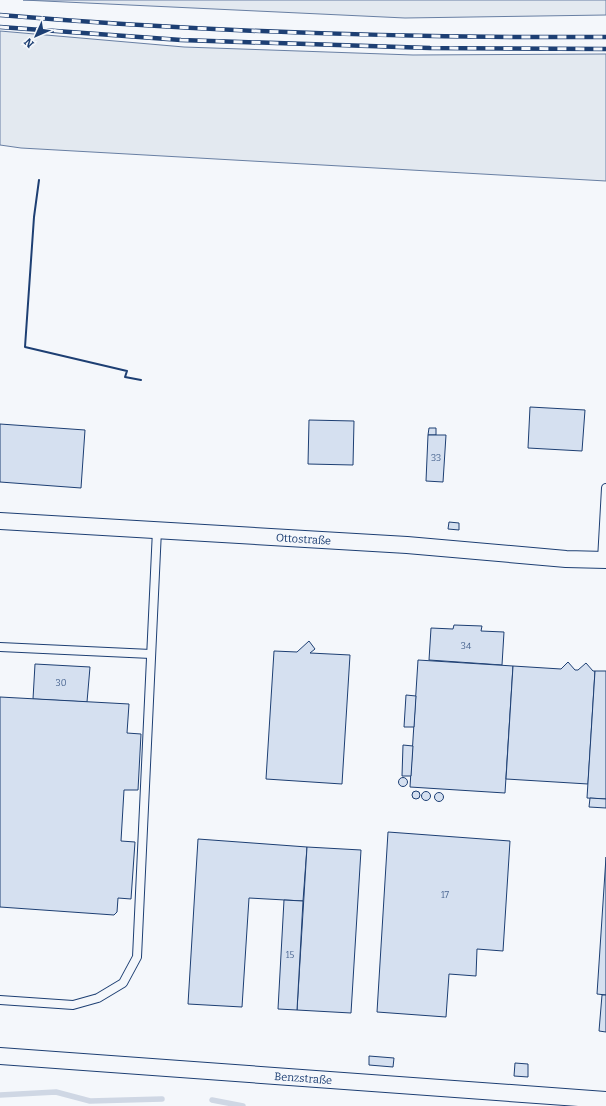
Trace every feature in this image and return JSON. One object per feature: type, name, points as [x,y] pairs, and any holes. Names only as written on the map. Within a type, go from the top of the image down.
[{"type":"street","name":"Ottostraße","points":[[0,521],[407,545],[566,559],[604,560]]},
{"type":"street","name":"Benzstraße","points":[[0,1056],[606,1100]]},
{"type":"lane","points":[[604,560],[606,488]]},
{"type":"lane","points":[[0,1000],[73,1005],[98,998],[123,983],[137,957],[157,530]]},
{"type":"lane","points":[[0,647],[151,654]]},
{"type":"shaded area","points":[[23,0],[606,0],[606,15],[405,18]]},
{"type":"shaded area","points":[[0,31],[184,47],[413,55],[606,54],[606,181],[21,148],[0,145]]},
{"type":"building","points":[[530,407],[585,410],[582,451],[528,448]]},
{"type":"building","points":[[309,420],[354,421],[353,465],[308,464]]},
{"type":"building","points":[[0,424],[85,430],[81,488],[0,482]]},
{"type":"building","points":[[429,428],[436,428],[436,435],[428,435]]},
{"type":"building","points":[[428,435],[446,435],[443,482],[426,481]]},
{"type":"building","points":[[449,522],[459,523],[459,530],[448,529]]},
{"type":"building","points":[[454,625],[482,626],[481,631],[504,632],[502,665],[429,660],[431,628],[453,629]]},
{"type":"building","points":[[309,641],[315,649],[310,653],[350,655],[342,784],[266,779],[274,651],[297,652]]},
{"type":"building","points":[[418,660],[513,666],[505,793],[410,787]]},
{"type":"building","points":[[568,662],[575,670],[578,670],[586,663],[593,671],[595,671],[588,784],[506,779],[513,666],[561,669]]},
{"type":"building","points":[[35,664],[90,667],[87,702],[33,699]]},
{"type":"building","points":[[595,671],[606,671],[606,799],[587,798]]},
{"type":"building","points":[[406,695],[416,696],[414,727],[404,727]]},
{"type":"building","points":[[0,697],[129,704],[127,733],[141,734],[138,790],[124,790],[121,841],[135,842],[131,899],[118,898],[117,912],[114,915],[0,907]]},
{"type":"building","points":[[403,745],[413,746],[411,776],[402,776]]},
{"type":"building","points":[[403,777],[408,782],[403,787],[398,782]]},
{"type":"building","points":[[414,791],[418,791],[420,795],[418,799],[414,799],[412,797],[412,793]]},
{"type":"building","points":[[426,791],[431,796],[426,801],[421,796]]},
{"type":"building","points":[[439,792],[444,797],[439,802],[434,797]]},
{"type":"building","points":[[590,798],[606,799],[606,808],[589,807]]},
{"type":"building","points":[[388,832],[510,841],[503,951],[477,949],[476,976],[449,974],[446,1017],[377,1012]]},
{"type":"building","points":[[198,839],[307,847],[303,901],[249,898],[242,1007],[188,1004]]},
{"type":"building","points":[[307,847],[361,850],[351,1013],[297,1010]]},
{"type":"building","points":[[606,857],[606,995],[597,994]]},
{"type":"building","points":[[284,900],[303,901],[297,1010],[278,1009]]},
{"type":"building","points":[[602,995],[606,995],[606,1032],[599,1031]]},
{"type":"building","points":[[369,1056],[394,1058],[393,1067],[369,1065]]},
{"type":"building","points":[[515,1063],[528,1064],[528,1077],[514,1076]]},
{"type":"waterway","points":[[0,1095],[56,1092],[90,1101],[162,1099]]},
{"type":"waterway","points":[[212,1100],[243,1106]]},
{"type":"railway","points":[[0,15],[152,26],[303,33],[606,37]]},
{"type":"railway","points":[[0,27],[181,40],[430,48],[606,49]]},
{"type":"wall","points":[[39,180],[34,217],[25,347],[127,371],[125,377],[141,380]]}]
